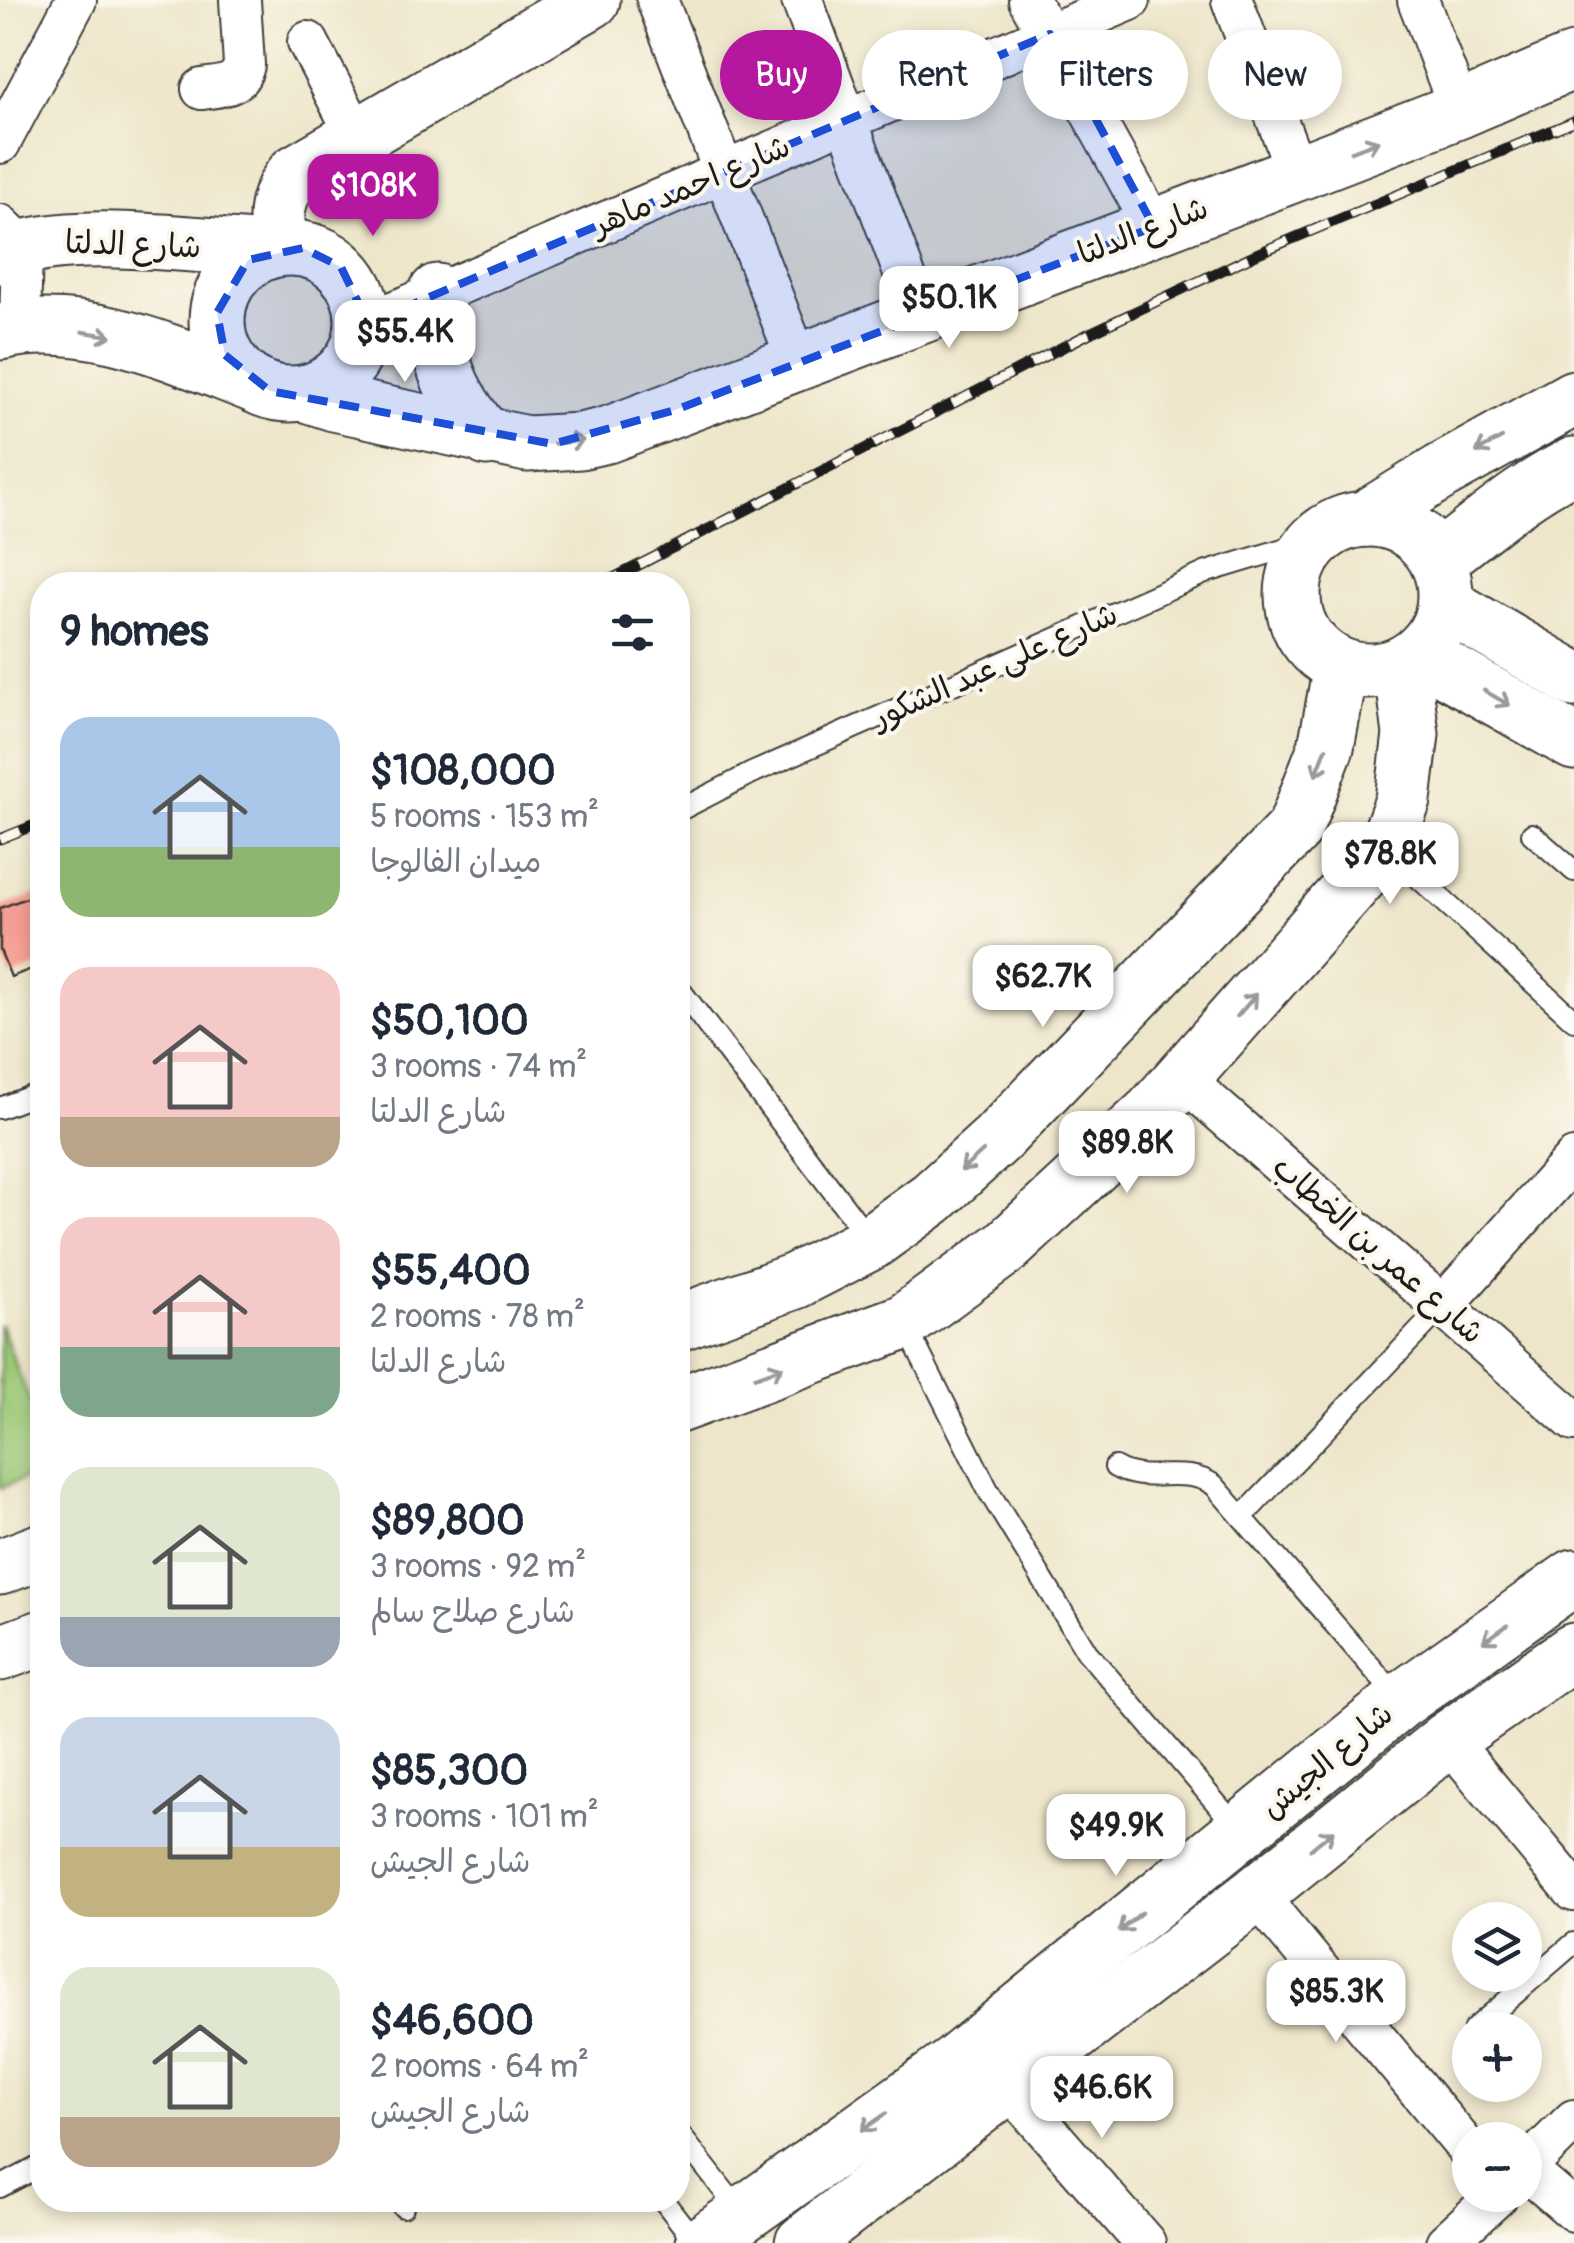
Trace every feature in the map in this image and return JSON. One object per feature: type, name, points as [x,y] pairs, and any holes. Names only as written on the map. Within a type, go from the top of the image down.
[{"type":"street","points":[[0,143],[76,0]]},
{"type":"street","points":[[202,89],[234,83],[242,76],[240,0]]},
{"type":"street","points":[[275,248],[276,217],[284,186],[295,173],[592,0]]},
{"type":"street","points":[[656,0],[798,362]]},
{"type":"street","points":[[802,0],[920,316]]},
{"type":"street","points":[[1029,0],[1048,30]]},
{"type":"street","name":"شارع احمد ماهر","points":[[1059,30],[1130,0]]},
{"type":"street","points":[[1232,0],[1297,173]]},
{"type":"street","points":[[1418,0],[1460,110]]},
{"type":"street","points":[[308,42],[356,136]]},
{"type":"street","name":"شارع احمد ماهر","points":[[363,325],[1023,46]]},
{"type":"street","name":"شارع الدلتا","points":[[10,330],[67,329],[118,337],[279,389],[487,438],[554,444],[608,435],[1460,110],[1574,61]]},
{"type":"street","points":[[1097,120],[1154,226]]},
{"type":"street","name":"شارع الدلتا","points":[[7,242],[95,240],[275,248]]},
{"type":"street","points":[[7,242],[10,330]]},
{"type":"street","points":[[275,248],[304,248],[341,267],[354,284],[363,325],[360,344],[351,362],[321,388],[279,389],[238,372],[225,355],[218,335],[217,313],[222,292],[248,260],[275,248]]},
{"type":"street","points":[[437,292],[435,324],[450,386],[466,414],[487,438]]},
{"type":"street","name":"شارع على عبد الشكور","points":[[1342,528],[1574,398]]},
{"type":"street","points":[[1441,582],[1501,508],[1574,465]]},
{"type":"street","points":[[1388,522],[1408,530],[1425,543],[1441,582],[1441,622],[1411,659],[1382,670],[1342,666],[1323,655],[1298,620],[1296,576],[1306,553],[1342,528],[1388,522]]},
{"type":"street","points":[[1441,582],[1574,679]]},
{"type":"street","points":[[1411,659],[1574,742]]},
{"type":"street","points":[[690,1401],[904,1322],[1006,1246],[1152,1112],[1386,847],[1402,800],[1411,734],[1411,659]]},
{"type":"street","points":[[690,1319],[796,1282],[871,1242],[932,1198],[997,1139],[1295,828],[1326,747],[1342,666]]},
{"type":"street","name":"شارع عمر بن الخطاب","points":[[1182,1078],[1574,1421]]},
{"type":"street","points":[[1442,1308],[1574,1159]]},
{"type":"street","points":[[0,1568],[30,1556]]},
{"type":"street","name":"شارع الجيش","points":[[714,2234],[953,2065],[1400,1701],[1574,1577]]},
{"type":"street","points":[[0,1653],[30,1642]]},
{"type":"street","name":"شارع الجيش","points":[[803,2243],[1256,1894],[1448,1739],[1574,1651]]},
{"type":"street","points":[[1448,1739],[1574,1891]]},
{"type":"street","points":[[1256,1894],[1452,2130]]},
{"type":"street","points":[[1007,2085],[1145,2243]]},
{"type":"street","points":[[1542,2152],[1574,2120]]},
{"type":"street","points":[[1542,2184],[1574,2211]]},
{"type":"street","points":[[1446,2243],[1480,2212]]},
{"type":"lane","name":"شارع على عبد الشكور","points":[[690,805],[752,773],[1207,572],[1342,528]]},
{"type":"lane","points":[[1532,834],[1574,871]]},
{"type":"lane","points":[[1386,847],[1574,1020]]},
{"type":"lane","points":[[690,1003],[871,1242]]},
{"type":"lane","points":[[0,1108],[30,1097]]},
{"type":"lane","points":[[1242,1517],[1442,1308]]},
{"type":"lane","points":[[904,1322],[989,1492],[1087,1652],[1241,1832]]},
{"type":"lane","points":[[1114,1468],[1146,1478],[1186,1474],[1214,1485],[1400,1701]]},
{"type":"lane","points":[[1494,2012],[1574,1944]]},
{"type":"lane","points":[[690,2166],[714,2234]]},
{"type":"lane","points":[[0,2187],[30,2171]]},
{"type":"lane","points":[[681,2212],[714,2234]]},
{"type":"highlighted area","points":[[1050,34],[1154,227],[675,410],[553,444],[270,391],[225,355],[217,313],[248,260],[303,248],[341,267],[368,323]]},
{"type":"green space","points":[[0,1324],[30,1402],[30,1477],[0,1488]]},
{"type":"building","points":[[30,897],[30,970],[11,977],[0,950],[0,908]]},
{"type":"railway","points":[[625,572],[1088,334],[1256,254],[1574,121]]},
{"type":"railway","points":[[0,839],[30,827]]}]
